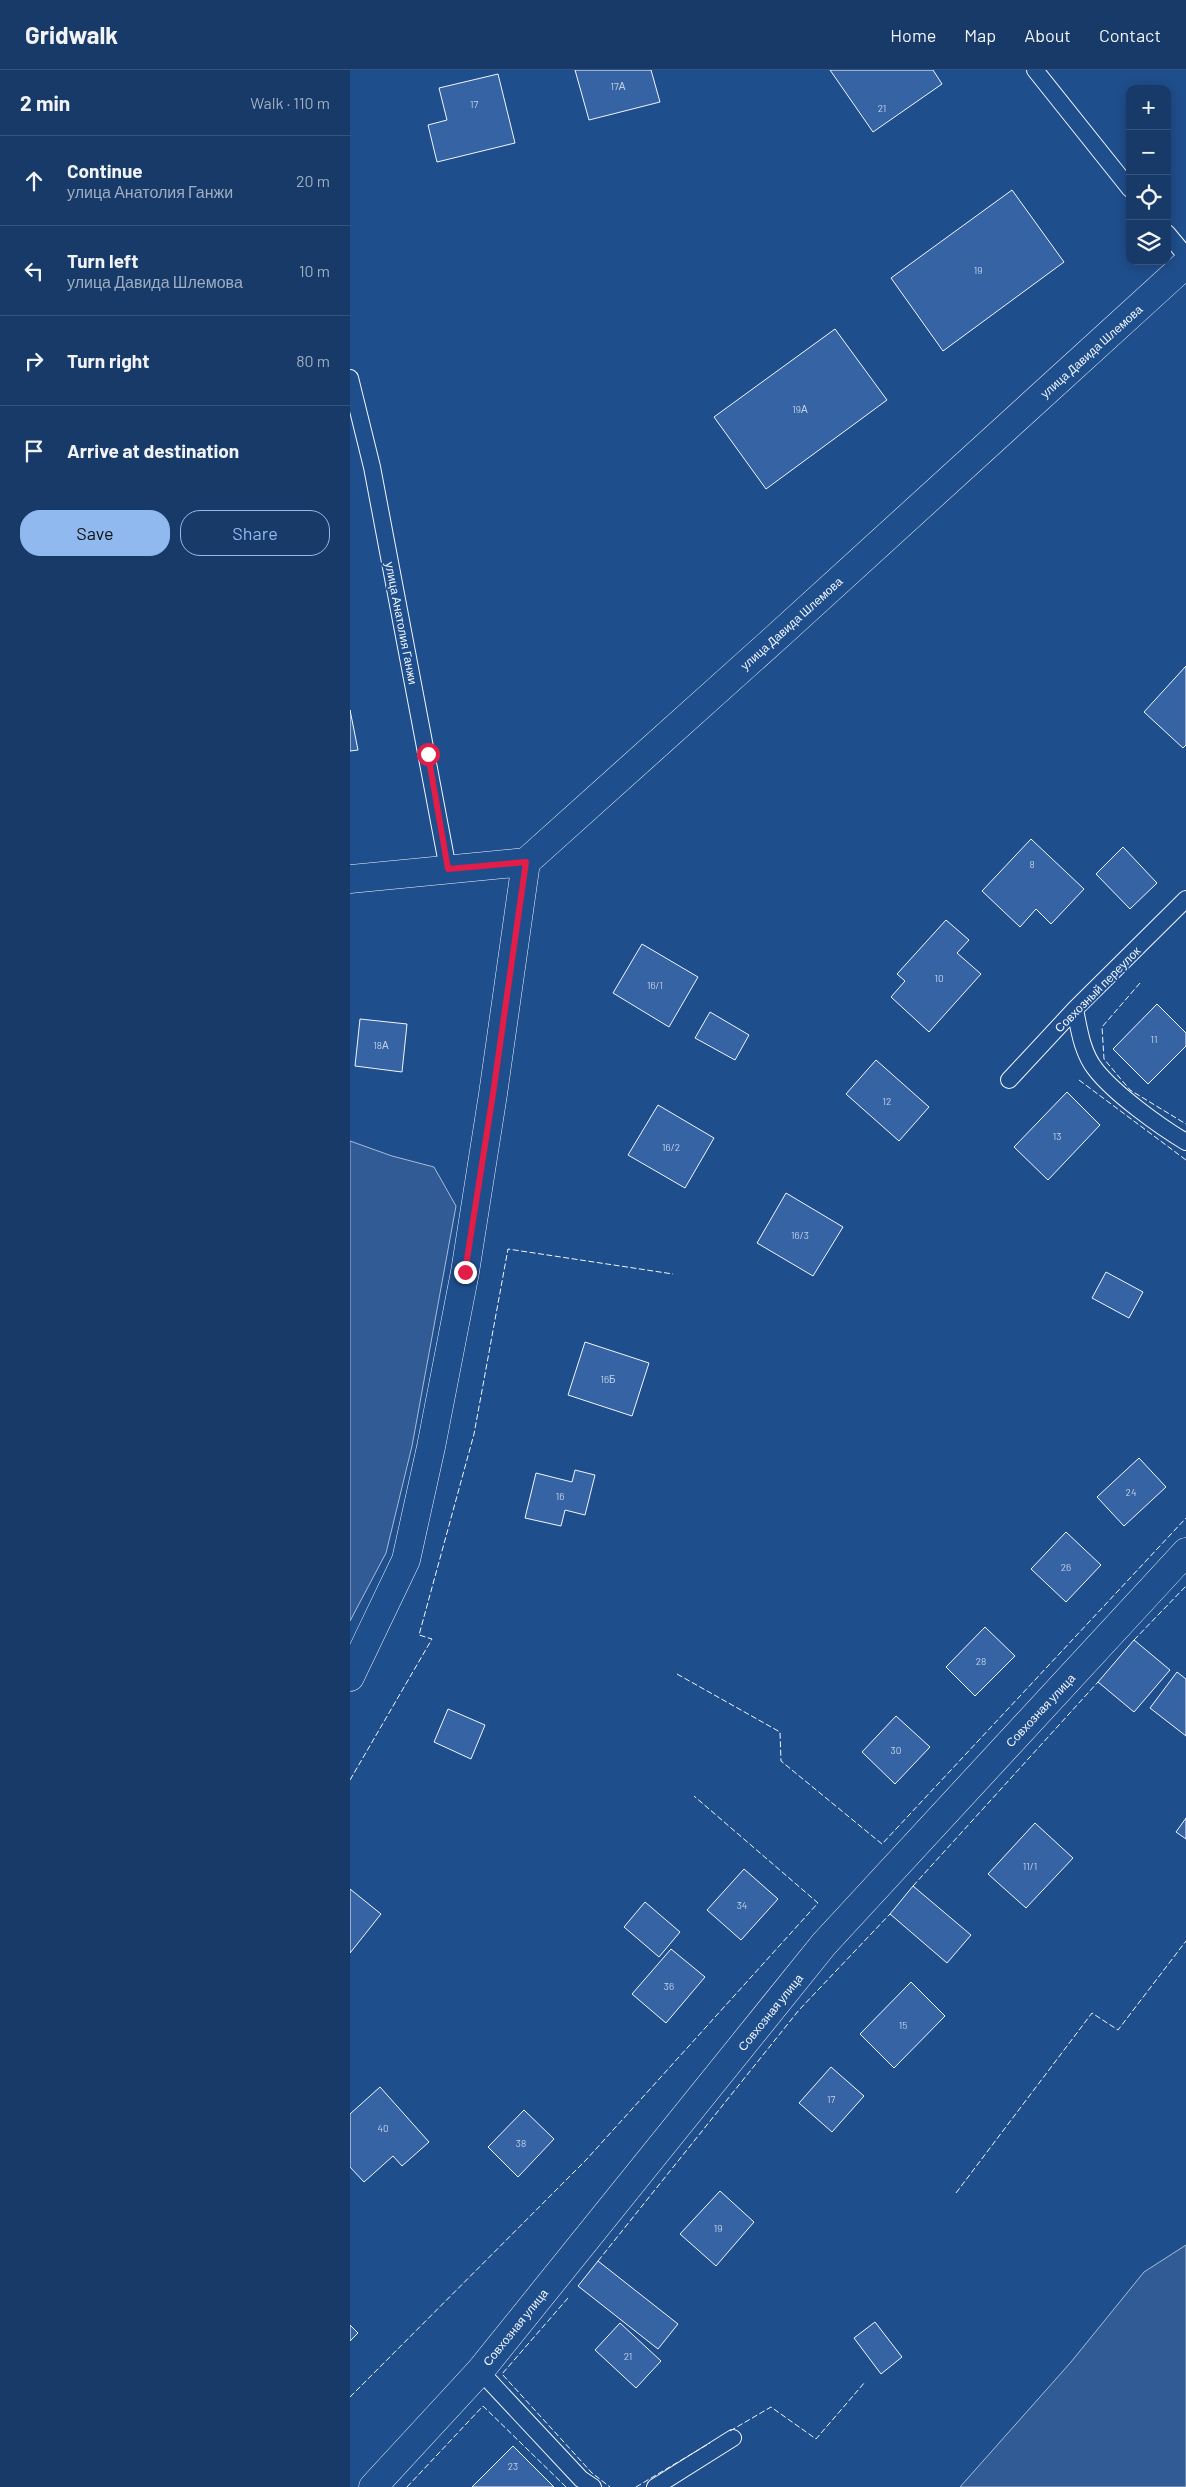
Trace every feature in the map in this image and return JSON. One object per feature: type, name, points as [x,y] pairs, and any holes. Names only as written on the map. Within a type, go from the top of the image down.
[{"type":"street","name":"улица Давида Шлемова","points":[[526,862],[780,634],[1186,264]]},
{"type":"street","points":[[350,878],[526,862],[465,1272],[431,1447],[406,1560],[350,1677]]},
{"type":"street","name":"Совхозная улица","points":[[373,2487],[480,2371],[824,1944],[1186,1552]]},
{"type":"lane","points":[[1035,70],[1126,184]]},
{"type":"lane","points":[[1171,238],[1186,256]]},
{"type":"lane","name":"улица Анатолия Ганжи","points":[[350,378],[372,467],[448,869]]},
{"type":"lane","name":"Совхозный переулок","points":[[1009,1080],[1075,1008],[1186,899]]},
{"type":"lane","points":[[1075,1008],[1081,1041],[1095,1070],[1126,1098],[1186,1142]]},
{"type":"lane","points":[[480,2371],[581,2478],[593,2487]]},
{"type":"lane","points":[[655,2487],[733,2438]]},
{"type":"shaded area","points":[[350,1141],[392,1156],[434,1167],[456,1206],[412,1446],[386,1553],[350,1621]]},
{"type":"shaded area","points":[[1186,2245],[1186,2487],[960,2487],[1071,2362],[1144,2272]]},
{"type":"building","points":[[575,70],[651,70],[660,102],[589,120]]},
{"type":"building","points":[[830,70],[933,70],[942,84],[873,132]]},
{"type":"building","points":[[498,74],[515,143],[437,162],[428,125],[447,120],[439,88]]},
{"type":"building","points":[[1012,190],[1064,262],[943,351],[891,278]]},
{"type":"building","points":[[835,329],[887,400],[766,489],[714,417]]},
{"type":"building","points":[[1186,666],[1186,745],[1183,748],[1144,712]]},
{"type":"building","points":[[350,710],[358,750],[350,751]]},
{"type":"building","points":[[1031,839],[1084,889],[1051,924],[1036,909],[1020,927],[982,891]]},
{"type":"building","points":[[1123,847],[1157,883],[1130,909],[1096,874]]},
{"type":"building","points":[[946,920],[969,940],[957,953],[981,974],[929,1032],[891,997],[905,981],[897,974]]},
{"type":"building","points":[[642,944],[698,977],[669,1027],[613,993]]},
{"type":"building","points":[[1157,1004],[1186,1033],[1186,1046],[1148,1084],[1113,1049]]},
{"type":"building","points":[[710,1012],[749,1035],[735,1060],[695,1038]]},
{"type":"building","points":[[360,1019],[407,1024],[402,1072],[355,1066]]},
{"type":"building","points":[[876,1060],[929,1107],[899,1141],[846,1094]]},
{"type":"building","points":[[1067,1092],[1100,1125],[1048,1180],[1014,1147]]},
{"type":"building","points":[[658,1105],[714,1138],[685,1188],[628,1155]]},
{"type":"building","points":[[786,1193],[843,1227],[813,1276],[757,1243]]},
{"type":"building","points":[[1106,1272],[1143,1292],[1129,1318],[1092,1298]]},
{"type":"building","points":[[585,1342],[649,1363],[632,1416],[568,1395]]},
{"type":"building","points":[[1139,1458],[1166,1487],[1124,1526],[1097,1497]]},
{"type":"building","points":[[575,1470],[595,1475],[585,1515],[565,1510],[561,1526],[525,1518],[536,1473],[572,1482]]},
{"type":"building","points":[[1066,1532],[1101,1565],[1066,1602],[1031,1569]]},
{"type":"building","points":[[985,1627],[1015,1656],[975,1696],[946,1667]]},
{"type":"building","points":[[1134,1640],[1170,1670],[1134,1712],[1098,1682]]},
{"type":"building","points":[[1177,1672],[1186,1679],[1186,1736],[1150,1708]]},
{"type":"building","points":[[448,1709],[485,1725],[471,1759],[434,1742]]},
{"type":"building","points":[[896,1716],[930,1747],[895,1784],[862,1752]]},
{"type":"building","points":[[1186,1818],[1186,1839],[1176,1832]]},
{"type":"building","points":[[1035,1823],[1073,1858],[1026,1908],[988,1874]]},
{"type":"building","points":[[744,1869],[778,1899],[741,1940],[707,1910]]},
{"type":"building","points":[[913,1886],[971,1935],[947,1963],[890,1914]]},
{"type":"building","points":[[350,1889],[381,1914],[350,1953]]},
{"type":"building","points":[[645,1902],[680,1932],[659,1957],[624,1927]]},
{"type":"building","points":[[671,1949],[705,1977],[666,2023],[632,1994]]},
{"type":"building","points":[[911,1982],[945,2016],[894,2068],[860,2034]]},
{"type":"building","points":[[831,2067],[864,2096],[832,2132],[799,2103]]},
{"type":"building","points":[[380,2087],[429,2142],[402,2166],[393,2156],[364,2182],[350,2167],[350,2114]]},
{"type":"building","points":[[524,2110],[554,2139],[518,2177],[488,2147]]},
{"type":"building","points":[[720,2191],[754,2222],[716,2266],[680,2234]]},
{"type":"building","points":[[598,2261],[678,2324],[658,2349],[578,2286]]},
{"type":"building","points":[[875,2322],[902,2357],[881,2374],[854,2338]]},
{"type":"building","points":[[620,2323],[661,2361],[636,2388],[595,2350]]},
{"type":"building","points":[[350,2325],[358,2333],[350,2341]]},
{"type":"building","points":[[513,2446],[554,2487],[472,2487]]},
{"type":"fence","points":[[1140,983],[1102,1027],[1104,1059],[1130,1090],[1186,1124]]},
{"type":"fence","points":[[1079,1080],[1186,1160]]},
{"type":"fence","points":[[350,1780],[432,1639],[419,1635],[474,1434],[508,1249],[673,1274]]},
{"type":"fence","points":[[677,1674],[780,1732],[781,1761],[882,1844],[1186,1518]]},
{"type":"fence","points":[[1134,1640],[1186,1586]]},
{"type":"fence","points":[[913,1886],[1098,1682]]},
{"type":"fence","points":[[350,2397],[586,2160],[818,1903],[694,1796]]},
{"type":"fence","points":[[598,2261],[799,2010],[890,1914]]},
{"type":"fence","points":[[956,2193],[1092,2013],[1118,2030],[1186,1941]]},
{"type":"fence","points":[[568,2298],[502,2374],[592,2473],[610,2487]]},
{"type":"fence","points":[[730,2431],[771,2407],[816,2439],[865,2382]]},
{"type":"fence","points":[[407,2487],[483,2406],[566,2487]]},
{"type":"fence","points":[[636,2487],[710,2443]]},
{"type":"route","points":[[428,754],[448,869],[526,862],[493,1094],[465,1272]]}]
